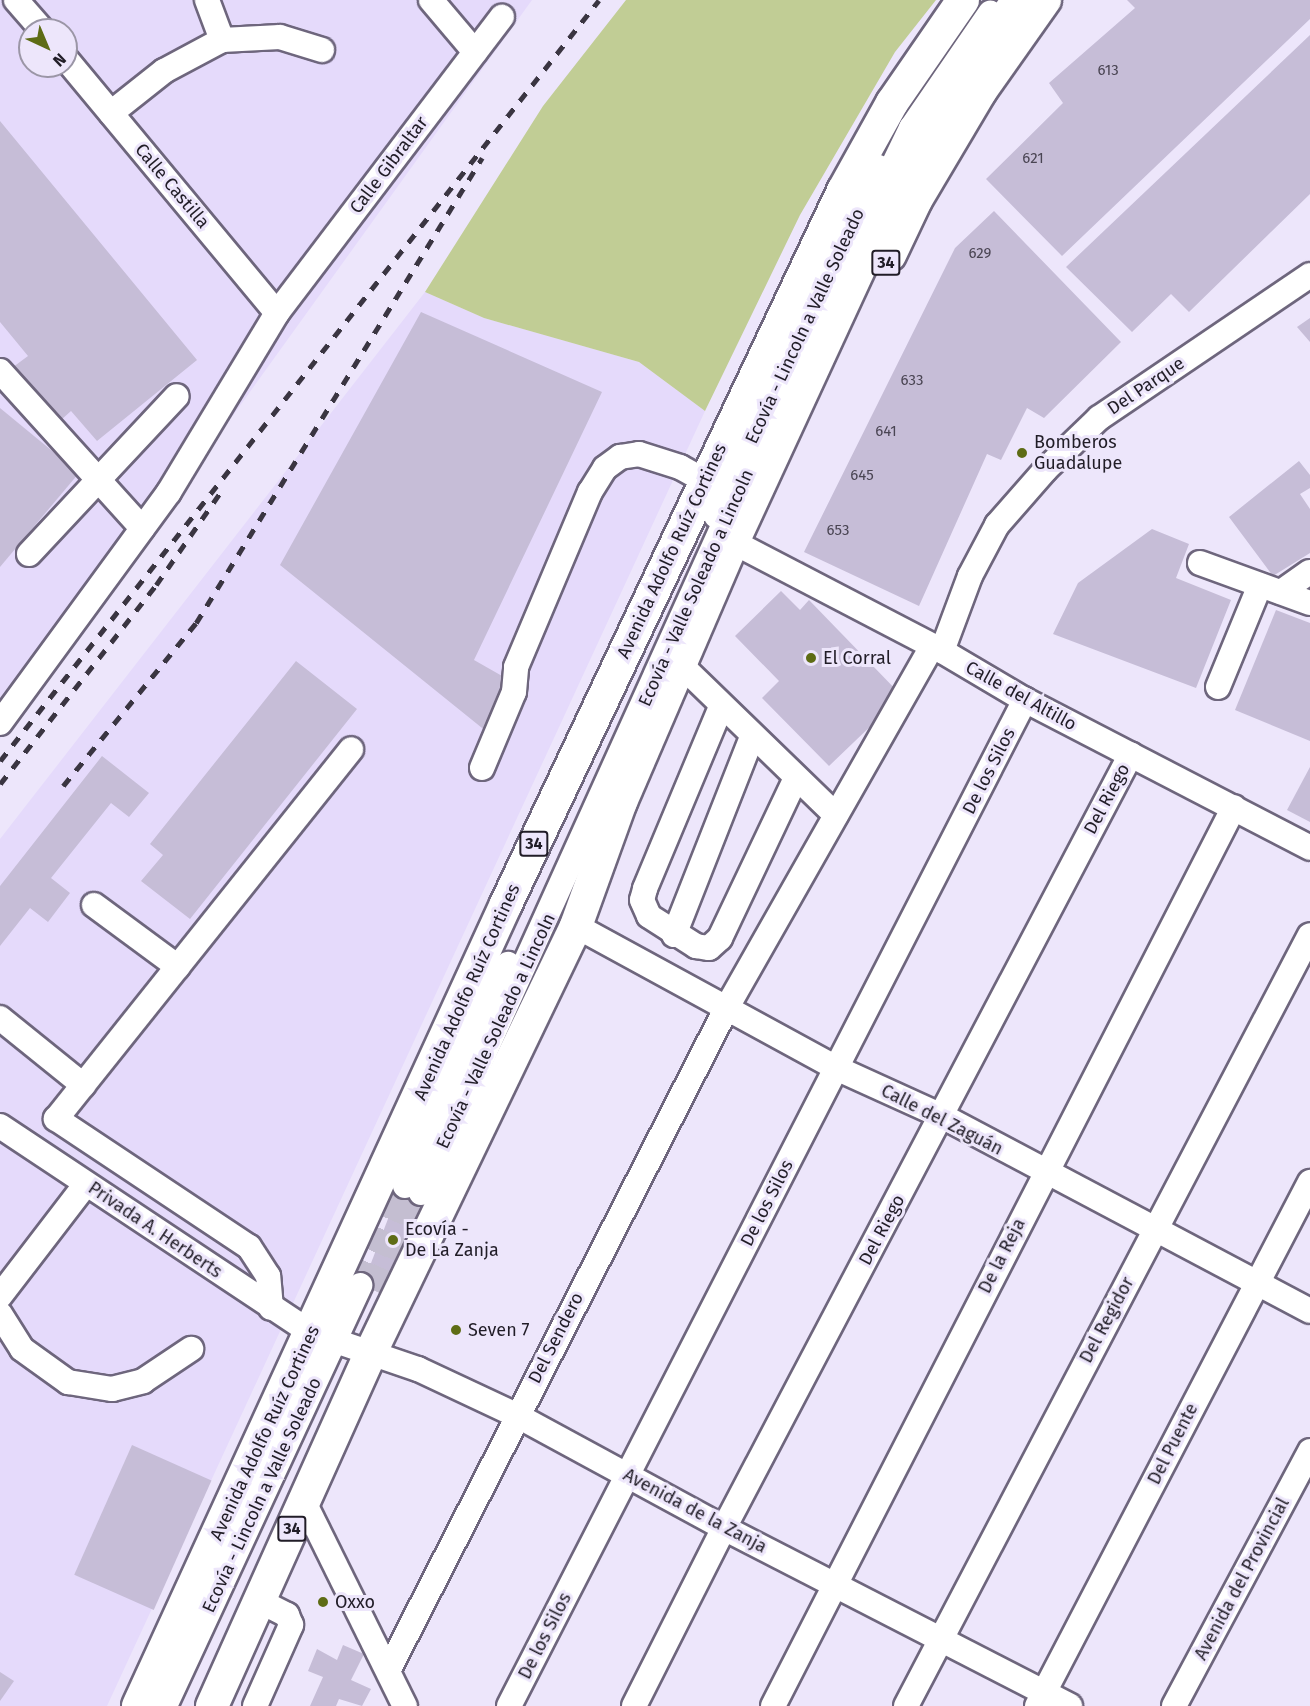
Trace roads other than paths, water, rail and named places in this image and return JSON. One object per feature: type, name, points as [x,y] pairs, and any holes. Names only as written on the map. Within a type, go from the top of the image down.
[{"type":"main road","name":"Avenida Adolfo Ruíz Cortines","points":[[212,1706],[304,1502],[342,1343],[506,904],[843,191],[892,103],[963,0]]},
{"type":"main road","name":"Avenida Adolfo Ruíz Cortines","points":[[138,1706],[576,926],[621,802],[680,664],[736,536],[896,190],[960,81],[1018,0]]},
{"type":"main road","name":"Avenida Adolfo Ruíz Cortines","points":[[736,536],[779,488],[916,200],[980,92],[1045,0]]},
{"type":"street","points":[[207,0],[222,40]]},
{"type":"street","points":[[432,0],[475,52]]},
{"type":"street","name":"Ecovía - Lincoln a Valle Soleado","points":[[413,1190],[888,146],[983,0]]},
{"type":"street","name":"Ecovía - Valle Soleado a Lincoln","points":[[413,1190],[906,138],[1000,0]]},
{"type":"street","points":[[23,2],[34,18]]},
{"type":"street","name":"Calle Gibraltar","points":[[0,723],[142,528],[208,432],[277,313],[502,17]]},
{"type":"street","points":[[111,112],[164,71],[222,40],[280,38],[322,50]]},
{"type":"street","name":"Calle Castilla","points":[[78,73],[277,313]]},
{"type":"street","name":"Del Parque","points":[[836,815],[937,649],[970,576],[997,525],[1046,469],[1099,418],[1310,275]]},
{"type":"street","points":[[0,371],[96,480],[142,528]]},
{"type":"street","points":[[29,554],[177,396]]},
{"type":"street","points":[[482,768],[514,692],[516,667],[590,492],[605,468],[620,457],[639,454],[680,467],[705,481]]},
{"type":"street","name":"Calle del Altillo","points":[[736,536],[1025,700],[1310,848]]},
{"type":"street","points":[[1200,563],[1310,603]]},
{"type":"street","points":[[1218,687],[1270,589],[1310,572]]},
{"type":"street","points":[[680,664],[795,780],[836,815]]},
{"type":"street","name":"De los Silos","points":[[509,1706],[1025,700]]},
{"type":"street","points":[[721,707],[642,900],[649,916],[674,936],[709,948],[720,938],[795,780]]},
{"type":"street","points":[[674,936],[752,737]]},
{"type":"street","points":[[33,1148],[351,749]]},
{"type":"street","name":"Del Riego","points":[[634,1706],[723,1528],[1131,754]]},
{"type":"street","name":"De la Reja","points":[[773,1706],[838,1584],[1044,1173],[1234,807]]},
{"type":"street","name":"Del Sendero","points":[[389,1669],[516,1415],[726,1009],[836,815]]},
{"type":"street","points":[[94,905],[178,967]]},
{"type":"street","name":"Calle del Zaguán","points":[[576,926],[836,1068],[942,1116],[1044,1173],[1310,1311]]},
{"type":"street","name":"Del Regidor","points":[[906,1706],[1310,935]]},
{"type":"street","points":[[0,1018],[83,1085]]},
{"type":"street","points":[[56,1119],[249,1247],[268,1276],[271,1308]]},
{"type":"street","name":"Privada A. Herberts","points":[[0,1126],[271,1308],[342,1343]]},
{"type":"street","name":"Del Puente","points":[[1040,1699],[1310,1182]]},
{"type":"street","points":[[0,1296],[86,1184]]},
{"type":"street","points":[[183,1706],[368,1288]]},
{"type":"street","points":[[0,1314],[22,1349],[68,1382],[112,1389],[143,1381],[191,1350]]},
{"type":"street","name":"Ecovía - Lincoln a Valle Soleado","points":[[165,1706],[342,1343]]},
{"type":"street","name":"Avenida de la Zanja","points":[[342,1343],[418,1369],[516,1415],[723,1528],[838,1584],[940,1638],[1040,1699],[1070,1706]]},
{"type":"street","name":"Avenida del Provincial","points":[[1174,1706],[1310,1451]]},
{"type":"street","points":[[304,1502],[389,1669],[405,1706]]},
{"type":"street","points":[[255,1706],[291,1625],[287,1615],[259,1601]]},
{"type":"tunnel","points":[[360,1285],[405,1186]]},
{"type":"tunnel","points":[[375,1291],[421,1193]]},
{"type":"railway","points":[[0,761],[599,0]]},
{"type":"railway","points":[[63,786],[196,623],[482,158]]},
{"type":"railway","points":[[0,784],[156,585],[224,487]]},
{"type":"place","name":"Bomberos Guadalupe","points":[[1022,453]]},
{"type":"place","name":"El Corral","points":[[811,658]]},
{"type":"place","name":"Ecovía - De La Zanja","points":[[393,1240]]},
{"type":"place","name":"Seven 7","points":[[456,1330]]},
{"type":"place","name":"Oxxo","points":[[323,1602]]}]
